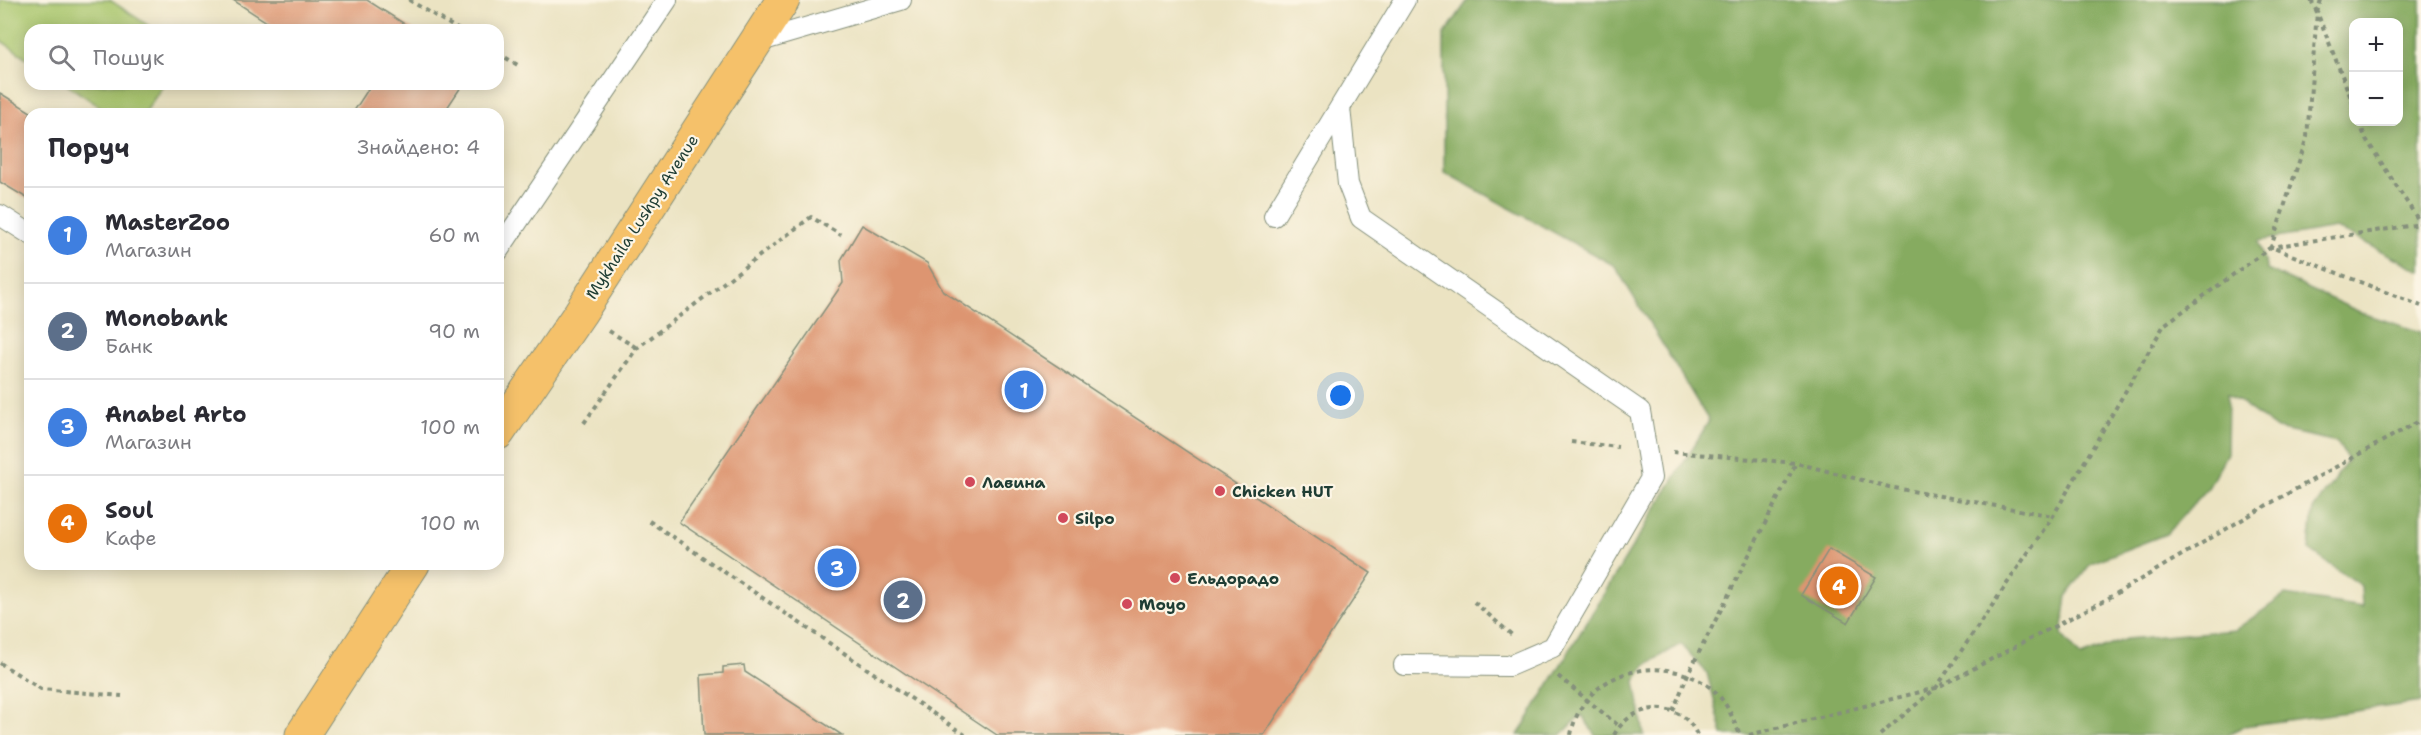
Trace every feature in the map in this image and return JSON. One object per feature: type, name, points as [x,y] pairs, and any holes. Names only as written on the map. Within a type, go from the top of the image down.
[{"type":"main road","name":"Mykhaila Lushpy Avenue","points":[[504,424],[783,0]]},
{"type":"main road","points":[[302,735],[409,570]]},
{"type":"lane","points":[[504,242],[667,0]]},
{"type":"lane","points":[[754,43],[901,0]]},
{"type":"lane","points":[[1274,216],[1405,0]]},
{"type":"lane","points":[[1340,108],[1348,184],[1362,218],[1640,411],[1651,478],[1553,647],[1509,666],[1404,665]]},
{"type":"lane","points":[[0,215],[24,230]]},
{"type":"path","points":[[409,0],[449,24]]},
{"type":"path","points":[[2311,0],[2349,93]]},
{"type":"path","points":[[2271,247],[2307,137],[2317,12],[2321,0]]},
{"type":"path","points":[[504,57],[521,67]]},
{"type":"path","points":[[1749,735],[1936,688],[2053,516],[2164,325],[2271,247],[2421,224],[2366,139],[2361,126]]},
{"type":"path","points":[[584,423],[637,348],[810,217],[841,235]]},
{"type":"path","points":[[2271,247],[2421,306]]},
{"type":"path","points":[[1880,735],[1936,688],[2107,599],[2267,504],[2421,420]]},
{"type":"path","points":[[1571,442],[1796,463],[1889,487],[2053,516]]},
{"type":"path","points":[[1673,711],[1688,674],[1796,463]]},
{"type":"path","points":[[649,521],[965,735]]},
{"type":"path","points":[[0,663],[41,689],[122,696]]},
{"type":"path","points":[[1571,735],[1573,726],[1586,701],[1607,681],[1633,670],[1661,668],[1688,674],[1712,689],[1731,711],[1740,735]]},
{"type":"path","points":[[1614,735],[1630,715],[1643,709],[1658,708],[1673,711],[1686,719],[1696,735]]},
{"type":"green space","points":[[0,0],[110,0],[146,24],[24,24],[24,56],[0,40]]},
{"type":"green space","points":[[1468,0],[2421,0],[2421,271],[2336,228],[2258,241],[2267,270],[2362,313],[2421,332],[2421,702],[2244,726],[2226,735],[1723,735],[1707,673],[1681,644],[1647,664],[1635,681],[1644,735],[1595,735],[1582,715],[1561,735],[1518,735],[1709,421],[1615,266],[1444,172],[1444,35]],"holes":[[[2228,393],[2277,429],[2337,442],[2348,460],[2313,510],[2309,550],[2361,586],[2362,607],[2285,595],[2235,630],[2126,639],[2081,657],[2062,635],[2067,595],[2091,563],[2166,534],[2208,488],[2227,453]]]},
{"type":"green space","points":[[75,90],[160,90],[148,108],[102,108]]},
{"type":"building","points":[[233,0],[367,0],[405,24],[270,24]]},
{"type":"building","points":[[368,90],[459,90],[447,108],[356,108]]},
{"type":"building","points":[[0,93],[24,108],[24,196],[0,182]]},
{"type":"building","name":"Лавина","points":[[862,225],[927,263],[943,291],[1371,573],[1264,735],[997,735],[679,522],[843,283],[841,260]]},
{"type":"building","points":[[1829,549],[1876,577],[1848,623],[1801,595]]},
{"type":"building","points":[[744,665],[745,672],[842,735],[704,735],[701,675],[723,673],[723,667]]},
{"type":"place","name":"MasterZoo","points":[[1024,390]]},
{"type":"place","name":"Лавина","points":[[970,482]]},
{"type":"place","name":"Chicken HUT","points":[[1220,491]]},
{"type":"place","name":"Silpo","points":[[1063,518]]},
{"type":"place","name":"Anabel Arto","points":[[837,568]]},
{"type":"place","name":"Ельдорадо","points":[[1175,578]]},
{"type":"place","name":"Soul","points":[[1839,586]]},
{"type":"place","name":"Monobank","points":[[903,600]]},
{"type":"place","name":"Moyo","points":[[1127,604]]}]
